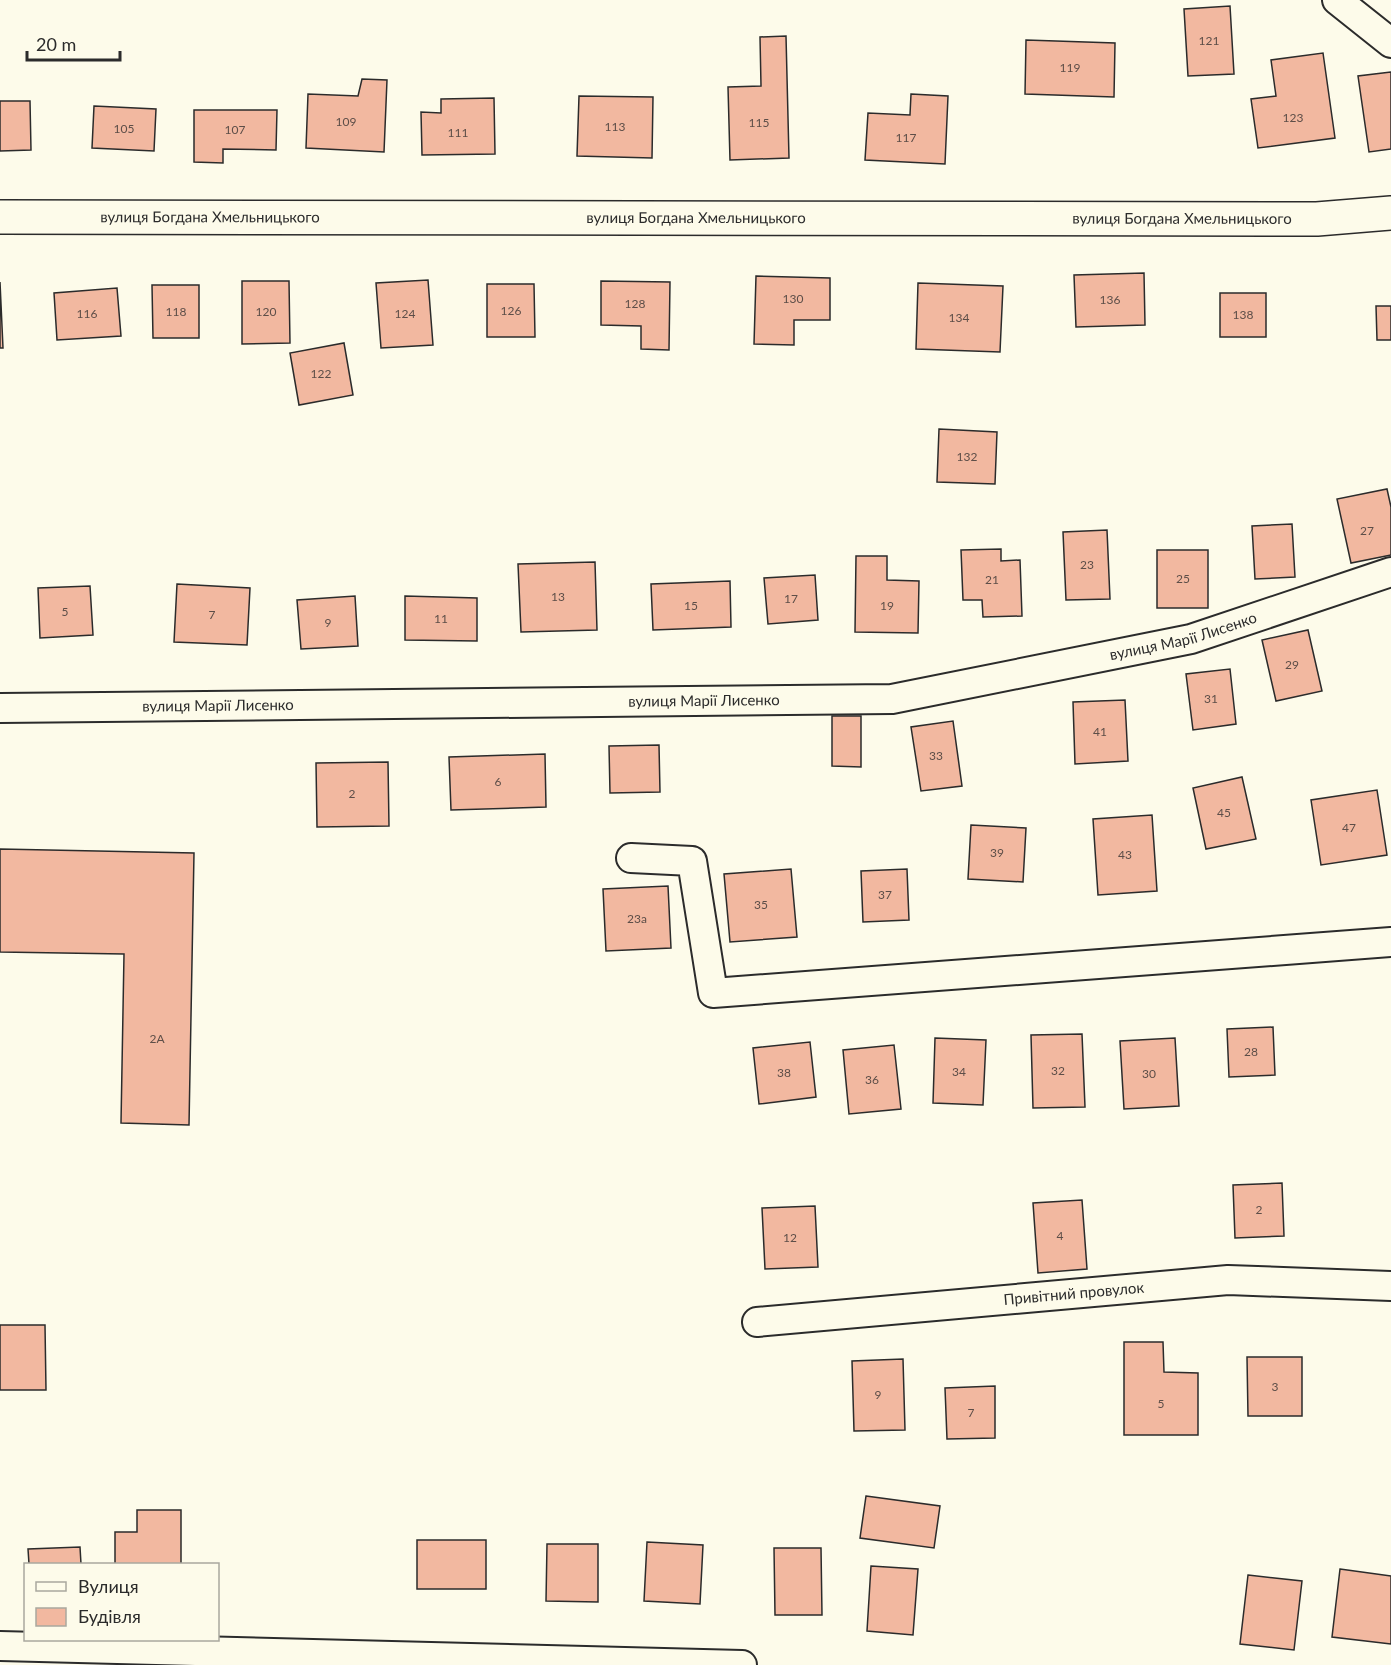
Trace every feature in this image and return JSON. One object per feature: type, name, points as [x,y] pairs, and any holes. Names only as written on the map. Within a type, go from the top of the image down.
[{"type":"street","points":[[1337,0],[1391,43]]},
{"type":"street","name":"вулиця Богдана Хмельницького","points":[[0,217],[1317,219],[1391,213]]},
{"type":"street","name":"вулиця Марії Лисенко","points":[[0,708],[892,699],[1191,639],[1391,572]]},
{"type":"street","points":[[632,858],[692,861],[713,993],[1391,942]]},
{"type":"street","name":"Привітний провулок","points":[[756,1322],[1228,1280],[1391,1286]]},
{"type":"street","points":[[0,1646],[742,1665]]},
{"type":"building","points":[[1230,6],[1234,74],[1188,76],[1184,9]]},
{"type":"building","points":[[786,36],[789,158],[730,160],[728,87],[761,86],[760,37]]},
{"type":"building","points":[[1026,40],[1115,43],[1114,97],[1025,94]]},
{"type":"building","points":[[1323,53],[1335,138],[1258,148],[1251,99],[1276,96],[1271,60]]},
{"type":"building","points":[[1391,72],[1391,149],[1369,152],[1358,76]]},
{"type":"building","points":[[362,79],[387,80],[384,152],[306,148],[308,94],[358,96]]},
{"type":"building","points":[[911,94],[948,96],[945,164],[865,160],[868,113],[910,115]]},
{"type":"building","points":[[579,96],[653,97],[652,158],[577,156]]},
{"type":"building","points":[[494,98],[495,154],[422,155],[421,112],[441,113],[441,99]]},
{"type":"building","points":[[0,101],[30,101],[31,150],[0,151]]},
{"type":"building","points":[[94,106],[156,109],[154,151],[92,148]]},
{"type":"building","points":[[194,110],[277,110],[276,150],[223,149],[223,163],[194,162]]},
{"type":"building","points":[[1144,273],[1145,325],[1076,327],[1074,275]]},
{"type":"building","points":[[756,276],[830,278],[830,320],[794,320],[794,345],[754,344]]},
{"type":"building","points":[[428,280],[433,345],[381,348],[376,283]]},
{"type":"building","points":[[242,281],[289,281],[290,343],[242,344]]},
{"type":"building","points":[[601,281],[670,282],[669,350],[641,349],[641,326],[601,325]]},
{"type":"building","points":[[0,282],[3,348],[0,348]]},
{"type":"building","points":[[918,283],[1003,286],[1000,352],[916,349]]},
{"type":"building","points":[[487,284],[534,284],[535,337],[487,337]]},
{"type":"building","points":[[152,285],[199,285],[199,338],[153,338]]},
{"type":"building","points":[[117,288],[121,336],[57,340],[54,293]]},
{"type":"building","points":[[1220,293],[1266,293],[1266,337],[1220,337]]},
{"type":"building","points":[[1376,306],[1391,306],[1391,340],[1377,340]]},
{"type":"building","points":[[344,343],[353,395],[299,405],[290,353]]},
{"type":"building","points":[[939,429],[997,432],[995,484],[937,482]]},
{"type":"building","points":[[1387,489],[1391,507],[1391,555],[1351,563],[1337,499]]},
{"type":"building","points":[[1292,524],[1295,577],[1255,579],[1252,526]]},
{"type":"building","points":[[1107,530],[1110,599],[1066,600],[1063,532]]},
{"type":"building","points":[[1001,549],[1001,561],[1020,560],[1022,616],[983,617],[982,600],[963,600],[961,550]]},
{"type":"building","points":[[1157,550],[1208,550],[1208,608],[1157,608]]},
{"type":"building","points":[[856,556],[887,556],[887,580],[919,581],[918,633],[855,632]]},
{"type":"building","points":[[595,562],[597,630],[521,632],[518,564]]},
{"type":"building","points":[[815,575],[818,620],[768,624],[764,578]]},
{"type":"building","points":[[730,581],[731,627],[653,630],[651,584]]},
{"type":"building","points":[[177,584],[250,588],[247,645],[174,642]]},
{"type":"building","points":[[90,586],[93,635],[40,638],[38,588]]},
{"type":"building","points":[[355,596],[358,646],[301,649],[297,600]]},
{"type":"building","points":[[405,596],[477,598],[477,641],[405,640]]},
{"type":"building","points":[[1308,630],[1322,691],[1276,701],[1262,640]]},
{"type":"building","points":[[1230,669],[1236,724],[1193,730],[1186,674]]},
{"type":"building","points":[[1125,700],[1128,761],[1075,764],[1073,702]]},
{"type":"building","points":[[832,716],[861,716],[861,767],[832,766]]},
{"type":"building","points":[[953,721],[962,786],[921,791],[911,727]]},
{"type":"building","points":[[659,745],[660,792],[610,793],[609,746]]},
{"type":"building","points":[[545,754],[546,807],[451,810],[449,757]]},
{"type":"building","points":[[388,762],[389,826],[317,827],[316,763]]},
{"type":"building","points":[[1242,777],[1256,839],[1206,849],[1193,788]]},
{"type":"building","points":[[1377,790],[1387,855],[1321,865],[1311,800]]},
{"type":"building","points":[[1152,815],[1157,891],[1098,895],[1093,819]]},
{"type":"building","points":[[971,825],[1026,828],[1023,882],[968,879]]},
{"type":"building","points":[[0,849],[194,853],[189,1125],[121,1123],[124,954],[0,952]]},
{"type":"building","points":[[791,869],[797,937],[730,942],[724,874]]},
{"type":"building","points":[[907,869],[909,920],[863,922],[861,871]]},
{"type":"building","points":[[668,886],[671,948],[606,951],[603,889]]},
{"type":"building","points":[[1273,1027],[1275,1075],[1229,1077],[1227,1029]]},
{"type":"building","points":[[1082,1034],[1085,1107],[1033,1108],[1031,1035]]},
{"type":"building","points":[[935,1038],[986,1040],[983,1105],[933,1103]]},
{"type":"building","points":[[1175,1038],[1179,1106],[1124,1109],[1120,1041]]},
{"type":"building","points":[[810,1042],[816,1097],[759,1104],[753,1048]]},
{"type":"building","points":[[894,1045],[901,1109],[849,1114],[843,1050]]},
{"type":"building","points":[[1282,1183],[1284,1236],[1235,1238],[1233,1185]]},
{"type":"building","points":[[1082,1200],[1087,1269],[1038,1273],[1033,1203]]},
{"type":"building","points":[[815,1206],[818,1267],[765,1269],[762,1208]]},
{"type":"building","points":[[0,1325],[45,1325],[46,1390],[0,1390]]},
{"type":"building","points":[[1124,1342],[1163,1342],[1164,1372],[1198,1373],[1198,1435],[1124,1435]]},
{"type":"building","points":[[1247,1357],[1302,1357],[1302,1416],[1248,1416]]},
{"type":"building","points":[[903,1359],[905,1430],[854,1431],[852,1361]]},
{"type":"building","points":[[995,1386],[995,1438],[947,1439],[945,1388]]},
{"type":"building","points":[[866,1496],[940,1506],[934,1548],[860,1538]]},
{"type":"building","points":[[137,1510],[181,1510],[181,1563],[115,1563],[115,1532],[137,1532]]},
{"type":"building","points":[[417,1540],[486,1540],[486,1589],[417,1589]]},
{"type":"building","points":[[647,1542],[703,1545],[700,1604],[644,1601]]},
{"type":"building","points":[[547,1544],[598,1544],[598,1602],[546,1601]]},
{"type":"building","points":[[80,1547],[81,1563],[29,1563],[28,1549]]},
{"type":"building","points":[[774,1548],[821,1548],[822,1615],[775,1615]]},
{"type":"building","points":[[871,1566],[918,1569],[913,1635],[867,1631]]},
{"type":"building","points":[[1340,1569],[1391,1576],[1391,1644],[1332,1637]]},
{"type":"building","points":[[1248,1575],[1302,1581],[1294,1650],[1240,1644]]}]
